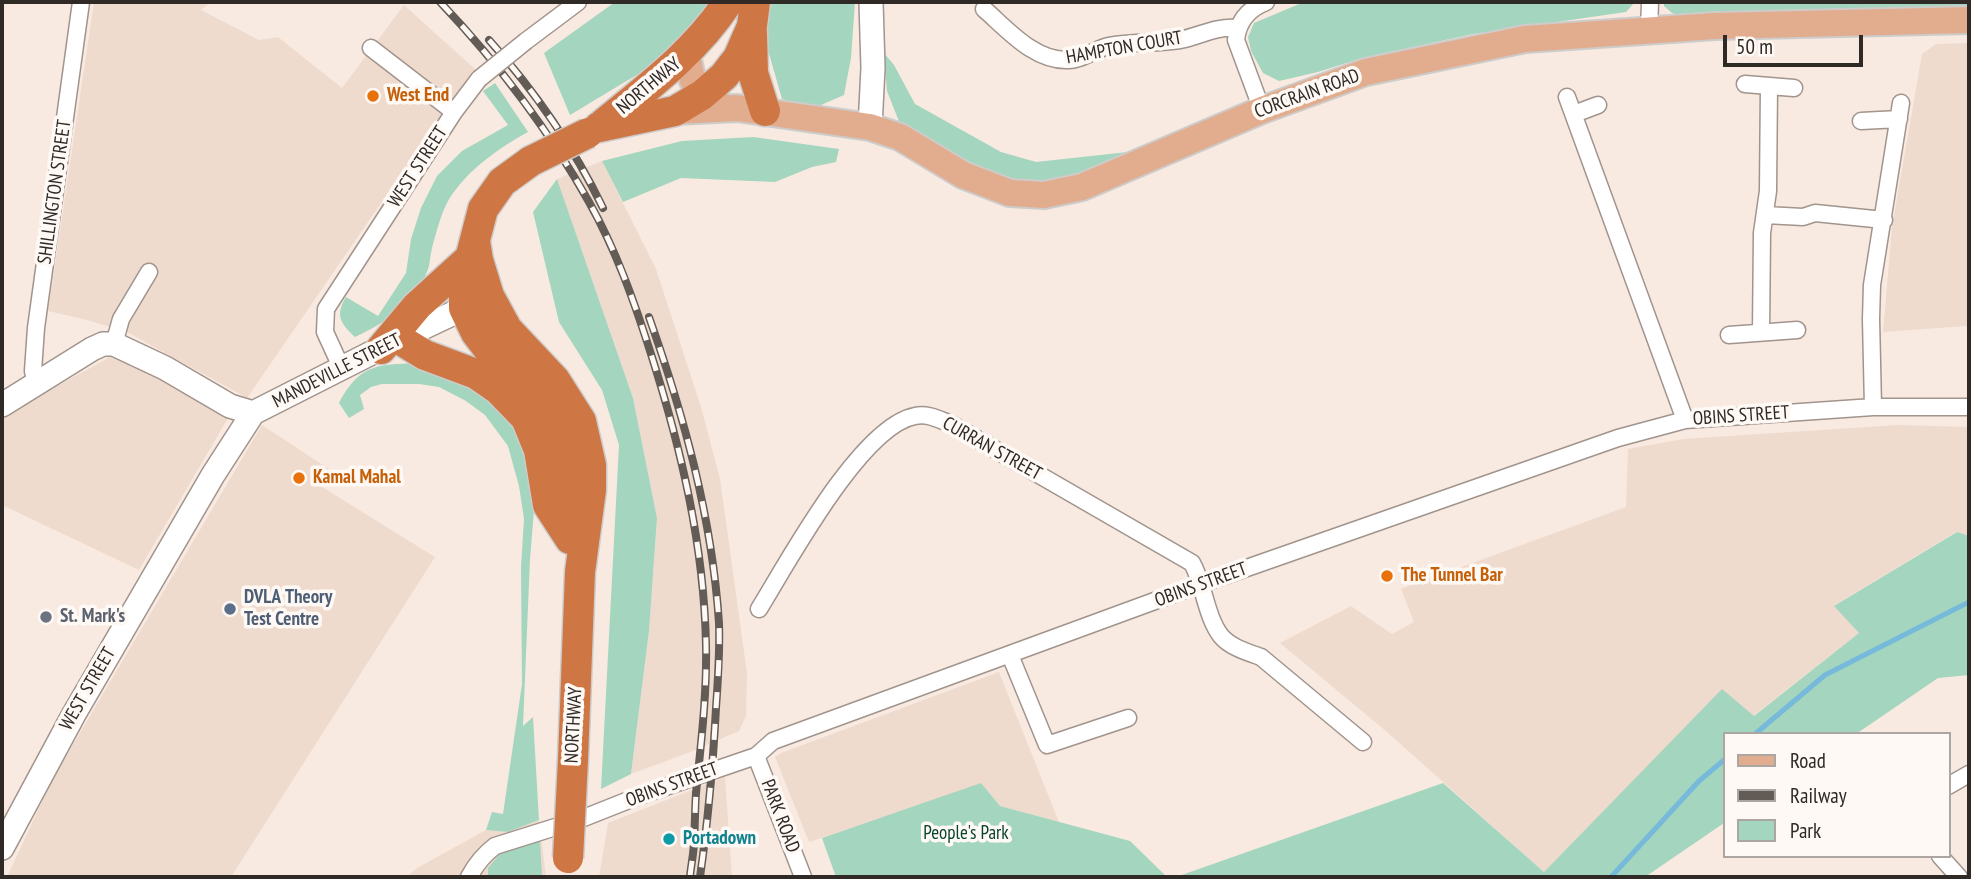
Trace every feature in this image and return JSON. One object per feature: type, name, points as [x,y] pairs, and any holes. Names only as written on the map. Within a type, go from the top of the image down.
[{"type":"highway","name":"NORTHWAY","points":[[568,868],[578,560],[591,490],[591,465],[581,421],[555,380],[507,329],[476,302],[474,253],[483,209],[502,182],[531,161],[593,130],[687,54],[728,2]]},
{"type":"highway","name":"NORTHWAY","points":[[593,130],[714,102],[724,76],[738,58],[754,14]]},
{"type":"highway","points":[[754,14],[753,73],[765,111]]},
{"type":"highway","points":[[474,253],[417,306],[390,344],[476,374],[499,390],[526,418],[539,450],[548,505],[578,560]]},
{"type":"main road","name":"CORCRAIN ROAD","points":[[714,102],[870,127],[900,137],[963,176],[1010,193],[1044,195],[1082,187],[1262,110],[1366,72],[1525,39],[1715,26],[1969,20]]},
{"type":"main road","points":[[687,54],[692,80],[714,102]]},
{"type":"street","name":"SHILLINGTON STREET","points":[[36,383],[33,371],[36,328],[81,2]]},
{"type":"street","name":"WEST STREET","points":[[342,369],[325,332],[326,309],[454,112],[479,79],[578,2]]},
{"type":"street","points":[[870,127],[873,68],[871,2]]},
{"type":"street","points":[[1262,110],[1236,40],[1237,28],[1245,16],[1266,2]]},
{"type":"street","points":[[1649,30],[1650,2]]},
{"type":"street","name":"HAMPTON COURT","points":[[984,9],[1032,51],[1050,59],[1061,60],[1071,60],[1105,47],[1180,40],[1216,29],[1237,28]]},
{"type":"street","points":[[371,48],[454,112]]},
{"type":"street","points":[[1745,84],[1794,88]]},
{"type":"street","points":[[1761,332],[1762,233],[1768,191],[1769,86]]},
{"type":"street","points":[[1567,97],[1685,420]]},
{"type":"street","points":[[1574,114],[1598,105]]},
{"type":"street","points":[[1861,121],[1900,111],[1872,285],[1873,407]]},
{"type":"street","points":[[1765,215],[1802,217],[1815,213],[1884,220]]},
{"type":"street","points":[[114,344],[121,319],[149,272]]},
{"type":"street","name":"MANDEVILLE STREET","points":[[245,416],[476,302]]},
{"type":"street","points":[[1729,335],[1797,330]]},
{"type":"street","points":[[2,405],[92,349],[103,344],[114,344],[165,368],[245,416]]},
{"type":"street","name":"OBINS STREET","points":[[469,877],[477,862],[495,846],[581,819],[757,755],[774,741],[1201,584],[1618,438],[1685,420],[1873,407],[1969,407]]},
{"type":"street","name":"CURRAN STREET","points":[[759,609],[832,492],[871,443],[900,421],[917,415],[932,416],[951,424],[1192,563],[1214,625],[1222,638],[1241,650],[1261,657],[1363,742]]},
{"type":"street","name":"WEST STREET","points":[[4,835],[245,416]]},
{"type":"street","points":[[1010,655],[1046,744],[1128,718]]},
{"type":"street","name":"PARK ROAD","points":[[757,755],[803,877]]},
{"type":"street","points":[[1950,785],[1969,774]]},
{"type":"street","points":[[1942,858],[1959,877]]},
{"type":"shaded area","points":[[94,2],[211,2],[201,10],[259,40],[278,37],[342,88],[404,5],[476,70],[443,113],[247,398],[127,332],[48,311]]},
{"type":"shaded area","points":[[1969,43],[1969,361],[1967,326],[1883,332],[1892,227],[1922,54],[1936,44]]},
{"type":"shaded area","points":[[602,161],[656,269],[701,407],[720,479],[747,673],[746,716],[739,731],[631,774],[649,631],[657,518],[633,398],[557,179]]},
{"type":"shaded area","points":[[121,351],[231,413],[139,570],[2,505],[2,416]]},
{"type":"shaded area","points":[[262,425],[329,469],[322,487],[435,557],[231,877],[7,877],[52,780]]},
{"type":"shaded area","points":[[1898,425],[1969,427],[1969,536],[1956,532],[1835,605],[1859,633],[1753,716],[1722,690],[1544,872],[1387,732],[1280,643],[1351,606],[1392,634],[1414,622],[1401,589],[1626,507],[1628,449],[1683,439]]},
{"type":"shaded area","points":[[999,672],[1059,822],[1000,806],[981,784],[809,842],[775,757]]},
{"type":"shaded area","points":[[725,777],[732,877],[599,877],[608,823]]},
{"type":"shaded area","points":[[539,820],[546,877],[406,877],[417,868],[486,830],[508,832]]},
{"type":"green space","points":[[615,2],[713,2],[663,59],[570,115],[544,53]]},
{"type":"green space","points":[[766,2],[855,2],[851,58],[844,95],[814,108],[782,99],[762,29]]},
{"type":"green space","points":[[1304,2],[1635,2],[1626,12],[1473,34],[1362,58],[1279,81],[1263,73],[1251,51],[1248,37],[1254,23]]},
{"type":"green space","points":[[1664,2],[1969,2],[1969,8],[1681,16],[1672,13],[1664,6]]},
{"type":"green space","points":[[884,53],[894,65],[915,104],[1001,152],[1036,162],[1137,151],[1047,189],[1001,183],[900,124],[887,91]]},
{"type":"green space","points":[[495,83],[528,132],[487,158],[461,183],[443,212],[421,285],[406,304],[387,320],[355,337],[340,314],[346,297],[378,316],[406,273],[411,239],[421,208],[437,176],[462,151],[508,125],[483,91]]},
{"type":"green space","points":[[753,137],[839,149],[836,162],[812,167],[775,182],[681,178],[623,202],[602,161],[682,141]]},
{"type":"green space","points":[[557,179],[633,398],[657,518],[649,631],[631,774],[601,789],[619,445],[602,390],[559,322],[533,212]]},
{"type":"green space","points":[[421,363],[512,409],[536,486],[523,726],[533,717],[539,820],[508,832],[486,830],[492,812],[503,814],[522,684],[521,567],[524,519],[519,486],[508,446],[485,415],[439,387],[382,384],[371,387],[360,395],[364,409],[349,418],[339,403],[355,380],[373,368]]},
{"type":"green space","points":[[1957,532],[1969,536],[1969,675],[1938,678],[1859,732],[1722,732],[1722,824],[1645,877],[1176,877],[1443,783],[1544,872],[1722,689],[1754,716],[1859,633],[1834,606]]},
{"type":"green space","name":"People's Park","points":[[981,783],[1000,806],[1130,841],[1167,877],[836,877],[822,838]]},
{"type":"green space","points":[[540,841],[542,877],[488,875],[488,868],[504,849]]},
{"type":"waterway","points":[[1757,732],[1825,675],[1969,602]]},
{"type":"waterway","points":[[1611,877],[1699,781],[1722,762]]},
{"type":"railway","points":[[440,2],[482,48],[520,97],[589,202],[624,276],[662,389],[689,497],[704,608],[705,701],[690,877]]},
{"type":"railway","points":[[489,40],[552,120],[603,208]]},
{"type":"railway","points":[[649,317],[685,429],[703,506],[719,623],[710,792],[700,877]]},
{"type":"place","name":"West End","points":[[373,96]]},
{"type":"place","name":"Kamal Mahal","points":[[299,478]]},
{"type":"place","name":"The Tunnel Bar","points":[[1387,576]]},
{"type":"place","name":"DVLA Theory Test Centre","points":[[230,609]]},
{"type":"place","name":"St. Mark's","points":[[46,617]]},
{"type":"place","name":"Portadown","points":[[669,839]]}]
